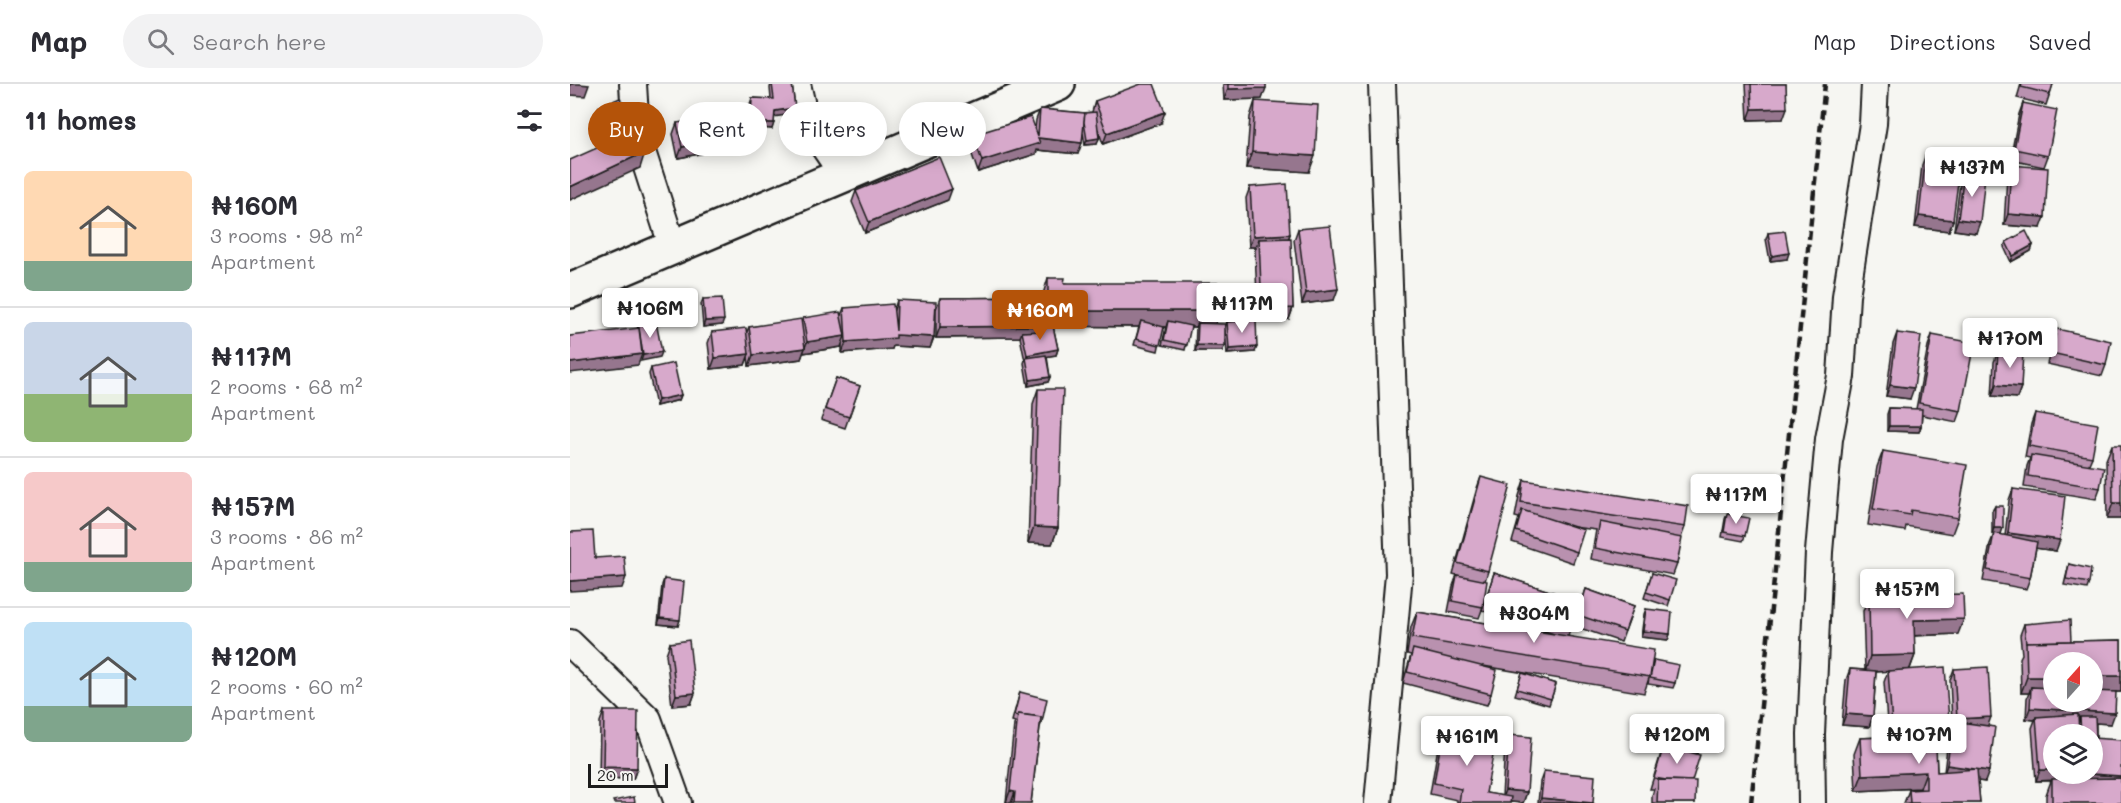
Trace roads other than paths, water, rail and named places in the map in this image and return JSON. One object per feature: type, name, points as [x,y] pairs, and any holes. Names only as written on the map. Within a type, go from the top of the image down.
[{"type":"street","points":[[633,84],[636,133],[673,248]]},
{"type":"street","points":[[797,84],[805,119],[844,176]]},
{"type":"street","points":[[570,291],[1058,84]]},
{"type":"street","points":[[1378,803],[1399,574],[1382,84]]},
{"type":"street","points":[[1812,803],[1810,735],[1824,494],[1829,439],[1841,376],[1846,296],[1874,124],[1875,84]]},
{"type":"street","points":[[570,643],[648,719],[678,803]]},
{"type":"railway","points":[[1751,803],[1825,84]]}]
